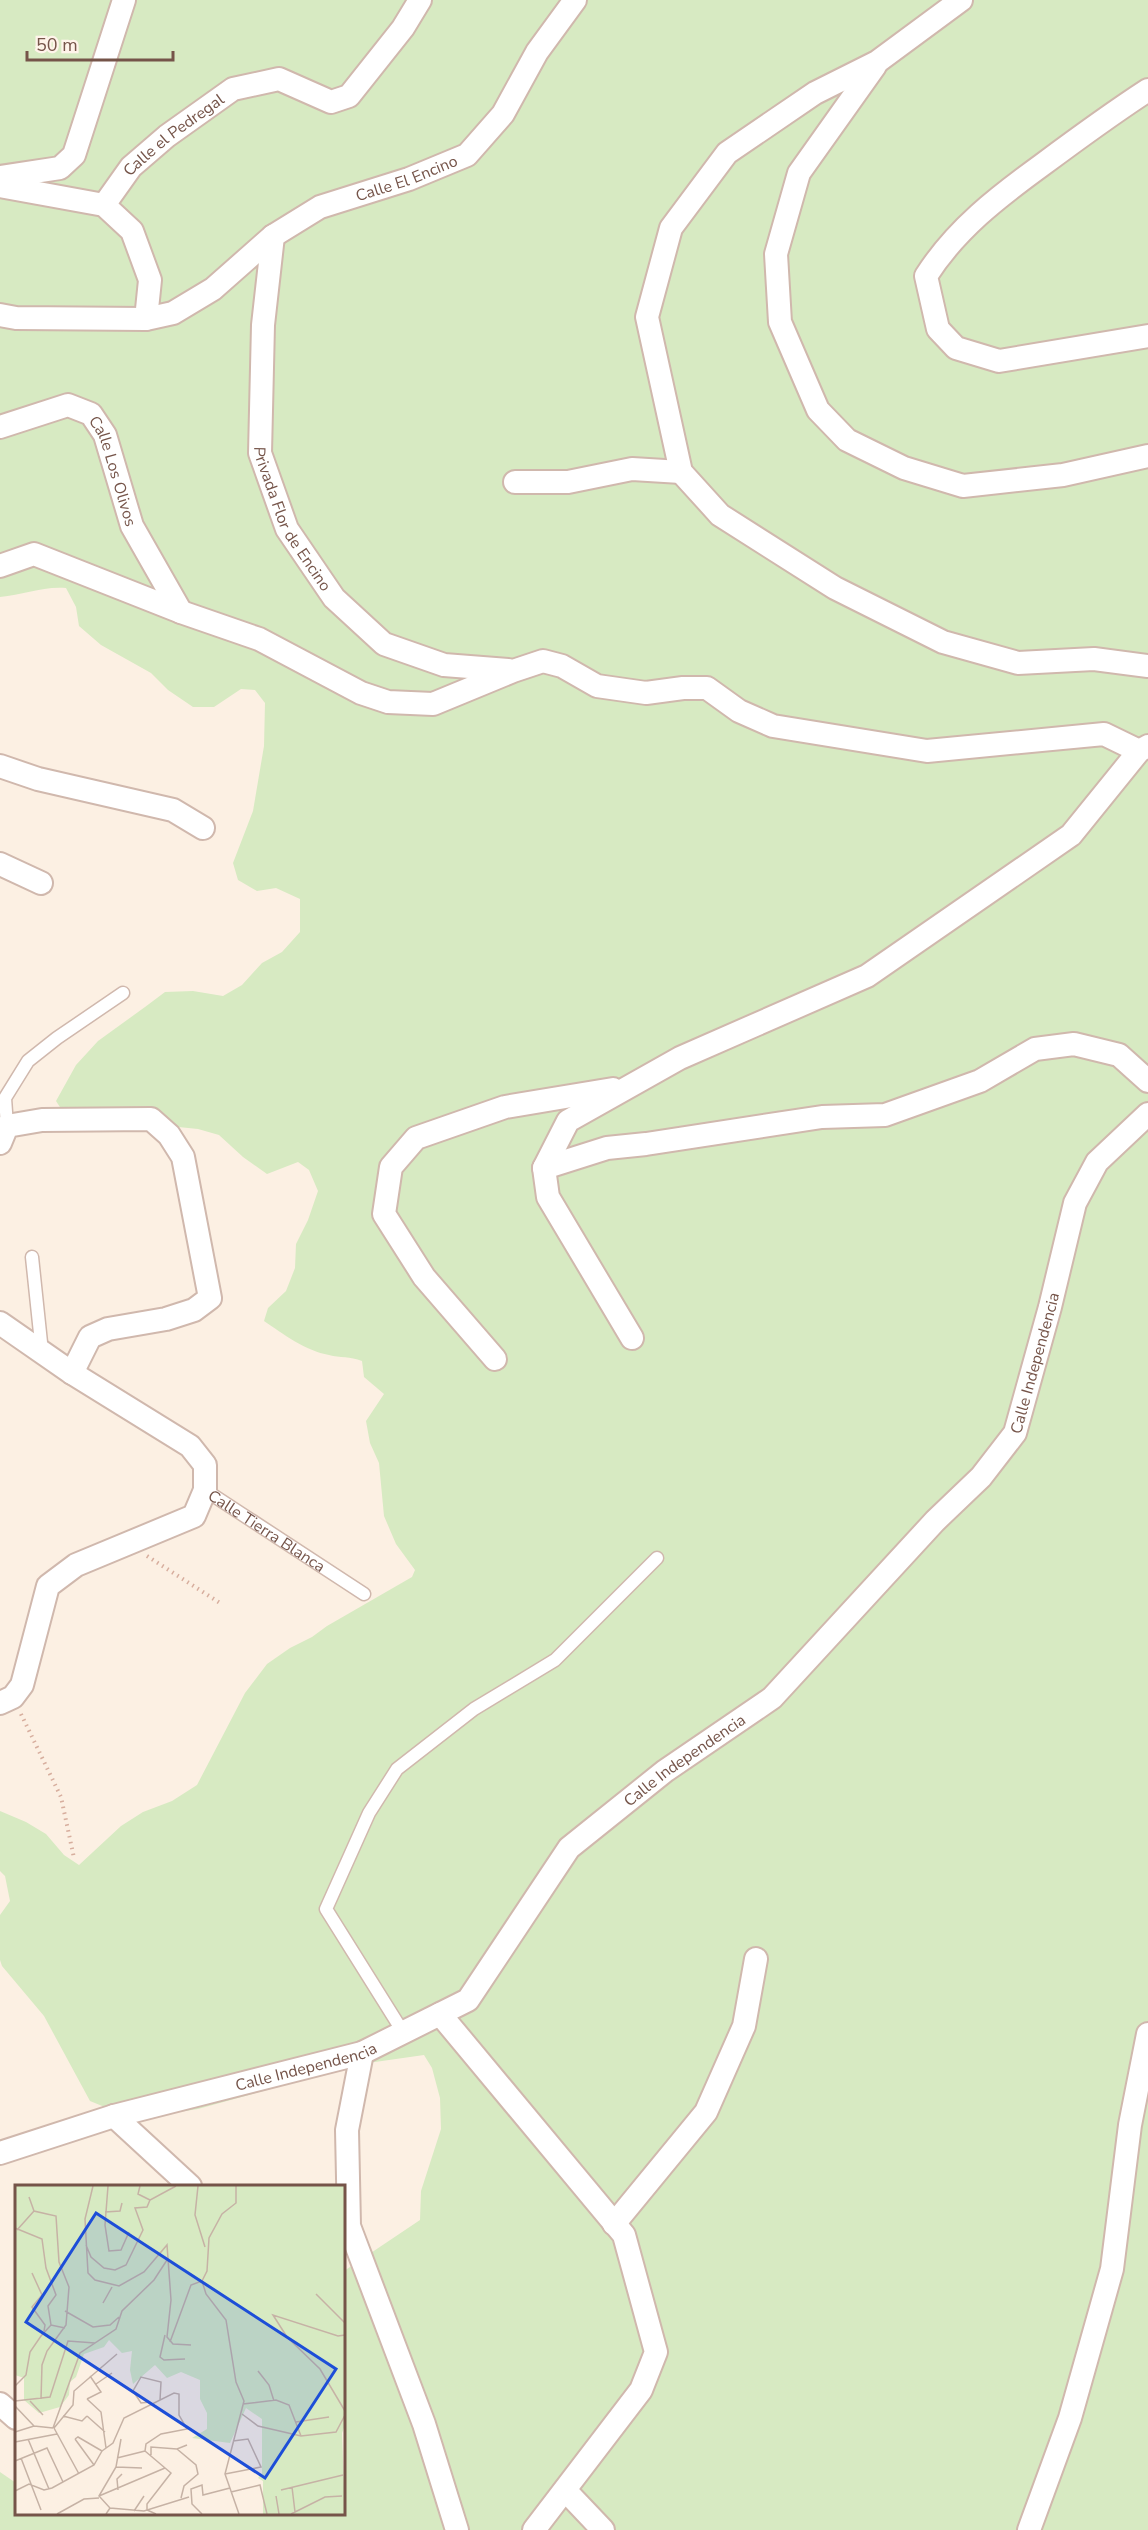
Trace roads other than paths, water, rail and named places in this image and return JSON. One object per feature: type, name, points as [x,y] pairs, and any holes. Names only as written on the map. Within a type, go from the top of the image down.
[{"type":"street","points":[[0,177],[60,168],[74,155],[124,0]]},
{"type":"street","name":"Calle el Pedregal","points":[[104,205],[131,167],[167,136],[232,89],[279,79],[331,102],[349,96],[403,28],[420,0]]},
{"type":"street","name":"Calle El Encino","points":[[146,319],[172,313],[213,289],[273,236],[320,207],[409,179],[467,154],[504,114],[537,52],[575,0]]},
{"type":"street","points":[[961,0],[877,62],[815,93],[727,153],[670,228],[647,317],[681,472],[720,515],[740,528],[836,588],[943,642],[1018,663],[1094,659],[1148,666]]},
{"type":"street","points":[[877,62],[799,173],[776,254],[780,321],[818,410],[847,440],[904,468],[963,486],[1063,474],[1148,456]]},
{"type":"street","points":[[1148,90],[1103,119],[984,207],[940,253],[926,276],[939,328],[956,348],[999,361],[1148,336]]},
{"type":"street","points":[[0,186],[104,205],[132,231],[150,280],[146,319],[16,318],[0,315]]},
{"type":"street","name":"Privada Flor de Encino","points":[[273,236],[262,325],[260,453],[287,529],[334,598],[384,644],[444,665],[513,671]]},
{"type":"street","name":"Calle Los Olivos","points":[[0,427],[68,405],[91,414],[105,435],[132,526],[181,612]]},
{"type":"street","points":[[515,482],[568,482],[632,469],[681,472]]},
{"type":"street","points":[[0,566],[34,554],[181,612],[259,639],[362,693],[388,702],[433,704],[543,661],[562,666],[597,686],[646,693],[683,688],[708,688],[739,711],[773,726],[927,751],[1104,734],[1143,748],[1071,835],[867,976],[680,1058],[568,1121],[544,1168],[548,1197],[632,1338]]},
{"type":"street","points":[[0,766],[38,779],[173,810],[203,828]]},
{"type":"street","points":[[0,864],[41,883]]},
{"type":"street","points":[[544,1168],[607,1148],[822,1117],[885,1115],[980,1081],[1035,1049],[1074,1044],[1119,1055],[1148,1081]]},
{"type":"street","points":[[495,1359],[424,1277],[384,1214],[391,1167],[416,1138],[505,1107],[630,1086]]},
{"type":"street","name":"Calle Independencia","points":[[0,2153],[114,2116],[362,2053],[468,2000],[569,1848],[665,1771],[772,1698],[935,1521],[981,1477],[1014,1433],[1050,1307],[1076,1203],[1097,1162],[1148,1114]]},
{"type":"street","points":[[3,1135],[42,1120],[151,1119],[169,1135],[183,1157],[210,1298],[194,1310],[166,1319],[108,1329],[90,1337],[72,1373]]},
{"type":"street","points":[[0,1306],[39,1351]]},
{"type":"street","points":[[0,1323],[39,1351]]},
{"type":"street","name":"Calle Tierra Blanca","points":[[39,1351],[190,1446],[205,1465],[205,1490]]},
{"type":"street","points":[[6,1700],[22,1685],[48,1586],[76,1565],[126,1542],[194,1516],[205,1490]]},
{"type":"street","points":[[614,2224],[706,2112],[744,2026],[756,1959]]},
{"type":"street","points":[[440,2014],[624,2235],[656,2352],[641,2390],[534,2530]]},
{"type":"street","points":[[1029,2530],[1070,2418],[1112,2269],[1130,2125],[1148,2034]]},
{"type":"street","points":[[362,2053],[347,2130],[349,2226],[424,2424],[457,2530]]},
{"type":"street","points":[[114,2116],[188,2185]]},
{"type":"street","points":[[0,2404],[15,2417]]},
{"type":"street","points":[[565,2490],[603,2530]]},
{"type":"lane","points":[[3,1135],[5,1098],[28,1061],[57,1038],[123,993]]},
{"type":"lane","points":[[32,1257],[39,1351]]},
{"type":"lane","name":"Calle Tierra Blanca","points":[[205,1490],[364,1594]]},
{"type":"lane","points":[[403,2032],[327,1909],[369,1813],[397,1768],[474,1709],[555,1660],[657,1558]]}]
